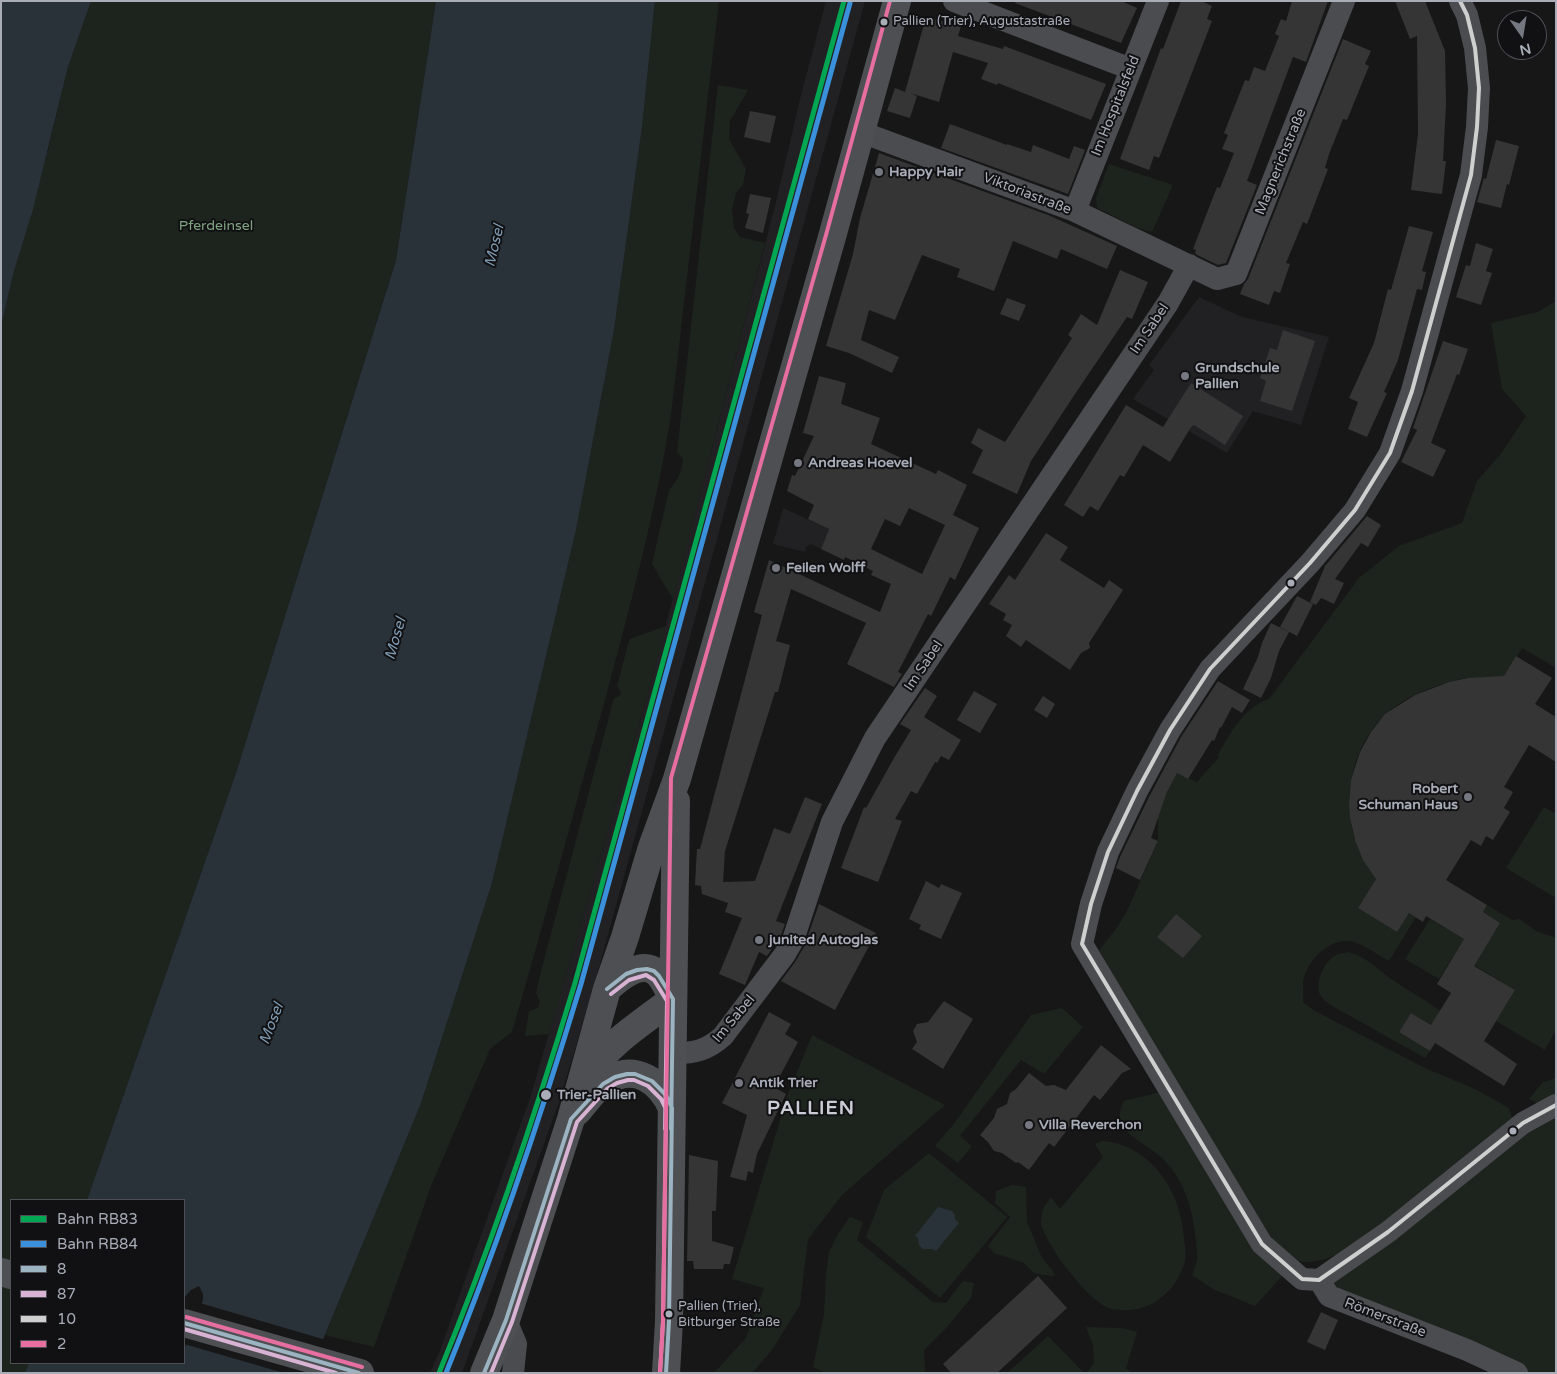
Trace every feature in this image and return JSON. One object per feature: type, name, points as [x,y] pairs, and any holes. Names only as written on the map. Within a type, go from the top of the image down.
[{"type":"main road","points":[[484,1373],[506,1320],[582,1084],[607,989],[652,847],[677,779],[897,1]]},
{"type":"main road","points":[[666,1373],[669,1321],[672,999],[677,779]]},
{"type":"main road","points":[[607,989],[626,974],[647,969],[654,971],[659,976],[672,999]]},
{"type":"main road","points":[[582,1084],[594,1065],[618,1040],[672,999]]},
{"type":"main road","points":[[571,1119],[603,1084],[615,1077],[626,1074],[635,1074],[652,1081],[666,1095],[672,1108]]},
{"type":"main road","points":[[185,1323],[360,1373]]},
{"type":"street","points":[[954,1],[1131,69]]},
{"type":"street","name":"Im Hospitalsfeld","points":[[1075,211],[1158,1]]},
{"type":"street","name":"Magnerichstraße","points":[[1189,265],[1217,279],[1236,274],[1344,1]]},
{"type":"street","points":[[1460,1],[1467,15],[1476,48],[1479,88],[1477,126],[1471,174],[1412,391],[1390,454],[1356,510],[1310,563],[1210,669],[1170,730],[1137,791],[1108,852],[1090,904],[1082,944],[1262,1244],[1302,1280],[1319,1280],[1388,1232],[1523,1123],[1556,1105]]},
{"type":"street","name":"Viktoriastraße","points":[[861,132],[1075,211],[1189,265]]},
{"type":"street","name":"Im Sabel","points":[[672,1053],[682,1054],[700,1051],[717,1042],[785,954],[793,940],[832,822],[875,738],[1168,302],[1189,265]]},
{"type":"street","name":"Römerstraße","points":[[1319,1280],[1329,1296],[1467,1350],[1517,1373]]},
{"type":"street","points":[[506,1320],[516,1344],[513,1373]]},
{"type":"shaded area","points":[[826,1],[865,1],[592,993],[559,1102],[462,1373],[430,1373],[440,1350],[531,1095],[650,686],[775,206],[801,95]]},
{"type":"shaded area","points":[[1199,297],[1242,317],[1329,337],[1301,425],[1253,411],[1227,453],[1133,399],[1154,370],[1149,365]]},
{"type":"shaded area","points":[[783,508],[829,529],[821,549],[811,544],[806,547],[805,552],[773,544]]},
{"type":"green space","name":"Pferdeinsel","points":[[91,1],[436,1],[396,259],[236,773],[87,1199],[10,1199],[10,1364],[29,1364],[25,1373],[1,1373],[1,326],[68,67]]},
{"type":"green space","points":[[655,1],[719,1],[671,415],[658,487],[642,558],[605,700],[512,1032],[490,1049],[431,1186],[374,1347],[325,1335],[420,1106],[492,883],[576,530],[614,330],[642,127]]},
{"type":"green space","points":[[718,85],[748,90],[730,121],[729,139],[746,169],[743,185],[736,193],[732,209],[734,228],[740,237],[765,243],[673,599],[652,564],[669,490],[682,468],[683,459],[677,452]]},
{"type":"green space","points":[[1109,164],[1173,185],[1152,232],[1138,228],[1097,208],[1096,198]]},
{"type":"green space","points":[[1556,301],[1556,668],[1522,648],[1423,801],[1358,908],[1397,931],[1409,913],[1416,917],[1389,961],[1354,942],[1338,942],[1330,945],[1316,956],[1307,970],[1303,984],[1303,1002],[1313,1010],[1427,1069],[1475,1089],[1509,1108],[1512,1118],[1510,1125],[1346,1251],[1318,1261],[1303,1262],[1289,1257],[1275,1243],[1196,1115],[1099,950],[1126,913],[1158,842],[1158,817],[1176,774],[1197,782],[1219,757],[1218,755],[1238,722],[1252,708],[1269,699],[1359,578],[1399,546],[1462,523],[1477,481],[1500,455],[1526,416],[1502,389],[1491,323],[1538,312]],"holes":[[[1468,678],[1355,840],[1351,824],[1350,790],[1358,757],[1374,728],[1393,708],[1413,696],[1435,686]]]},
{"type":"green space","points":[[666,626],[549,1034],[525,1036],[529,1011],[538,1008],[540,1001],[536,993],[541,971],[614,698],[621,693],[617,686],[628,644],[630,639]]},
{"type":"green space","points":[[1544,807],[1556,814],[1556,898],[1506,868]]},
{"type":"green space","points":[[1487,905],[1512,920],[1519,919],[1538,932],[1556,938],[1556,1030],[1545,1050],[1496,1021],[1515,990],[1474,965],[1500,923],[1483,912]]},
{"type":"green space","points":[[1430,919],[1464,939],[1439,979],[1405,959]]},
{"type":"green space","points":[[1348,952],[1368,961],[1397,983],[1443,1012],[1431,1025],[1411,1013],[1399,1032],[1430,1051],[1425,1058],[1332,1006],[1321,997],[1318,987],[1320,976],[1328,961],[1340,953]]},
{"type":"green space","points":[[1062,1008],[1083,1027],[1044,1074],[1021,1060],[960,1136],[972,1146],[958,1163],[935,1146],[953,1125],[1031,1015]]},
{"type":"green space","points":[[812,1035],[945,1105],[843,1194],[808,1239],[800,1305],[772,1350],[752,1373],[714,1373],[746,1338],[764,1288],[732,1279],[788,1094]]},
{"type":"green space","points":[[1556,1078],[1556,1097],[1541,1105],[1529,1099],[1543,1082]]},
{"type":"green space","points":[[1160,1092],[1282,1276],[1255,1306],[1213,1289],[1192,1275],[1197,1262],[1195,1229],[1189,1204],[1180,1181],[1165,1161],[1131,1135],[1121,1123],[1120,1115],[1124,1101]]},
{"type":"green space","points":[[1556,1105],[1556,1373],[1517,1373],[1319,1280]]},
{"type":"green space","points":[[1102,1141],[1120,1144],[1135,1151],[1149,1161],[1161,1174],[1170,1189],[1182,1222],[1185,1261],[1182,1271],[1164,1295],[1157,1301],[1139,1309],[1111,1309],[1093,1298],[1061,1261],[1041,1224],[1043,1209],[1051,1197],[1060,1209],[1103,1157],[1095,1144]]},
{"type":"green space","points":[[929,1153],[1007,1217],[940,1298],[866,1237],[884,1190]]},
{"type":"green space","points":[[1012,1185],[1026,1187],[1027,1222],[1042,1258],[1055,1276],[1034,1273],[1024,1263],[994,1253],[988,1246],[1010,1217],[995,1203],[996,1191]]},
{"type":"green space","points":[[850,1217],[863,1222],[857,1240],[933,1302],[946,1303],[963,1281],[974,1283],[971,1298],[947,1327],[924,1350],[925,1373],[826,1373],[813,1367],[824,1314],[829,1252],[838,1234]]},
{"type":"green space","points":[[1086,1327],[1121,1328],[1137,1332],[1126,1368],[1132,1373],[1087,1373],[1094,1363],[1093,1345]]},
{"type":"green space","points":[[1048,1336],[1084,1373],[1007,1373]]},
{"type":"water","points":[[1,1],[91,1],[68,67],[33,209],[14,271],[1,326]]},
{"type":"water","name":"Mosel","points":[[436,1],[655,1],[642,127],[614,330],[576,530],[492,883],[420,1106],[309,1373],[25,1373],[29,1364],[185,1364],[185,1347],[203,1300],[203,1294],[199,1286],[191,1290],[185,1297],[185,1199],[87,1199],[236,773],[396,260]]},
{"type":"water","points":[[938,1207],[952,1211],[959,1223],[936,1251],[923,1249],[919,1245],[918,1238],[915,1236]]},
{"type":"pier","points":[[200,1303],[326,1340],[312,1373],[284,1373],[185,1344]]},
{"type":"building","points":[[1016,1],[1121,1],[1137,8],[1121,43],[1015,3]]},
{"type":"building","points":[[1181,1],[1201,1],[1212,6],[1207,19],[1212,21],[1159,158],[1154,156],[1149,170],[1120,159],[1161,48],[1163,49]]},
{"type":"building","points":[[1292,1],[1328,1],[1306,62],[1293,57],[1247,181],[1257,185],[1226,263],[1218,265],[1197,255],[1195,253],[1196,250],[1193,249],[1217,187],[1220,188],[1234,153],[1222,149],[1228,135],[1224,133],[1245,80],[1249,81],[1254,67],[1265,71],[1279,36],[1275,34],[1281,19],[1286,21]]},
{"type":"building","points":[[1395,1],[1425,1],[1445,51],[1446,104],[1443,161],[1446,161],[1442,194],[1411,190],[1418,134],[1417,36],[1410,39]]},
{"type":"building","points":[[926,17],[961,26],[958,36],[1003,49],[1004,46],[1106,84],[1091,120],[998,83],[997,85],[981,79],[988,63],[953,52],[939,102],[910,93],[917,96],[910,118],[887,111],[895,88],[905,92]]},
{"type":"building","points":[[1343,39],[1371,51],[1365,64],[1369,66],[1347,120],[1343,119],[1329,154],[1325,168],[1328,169],[1307,224],[1303,222],[1286,263],[1290,264],[1280,293],[1274,291],[1269,305],[1240,294],[1248,279]]},
{"type":"building","points":[[750,111],[776,116],[770,143],[744,137]]},
{"type":"building","points":[[950,124],[1031,152],[1033,145],[1069,159],[1074,146],[1085,150],[1068,194],[941,148]]},
{"type":"building","points":[[1496,140],[1519,146],[1501,208],[1477,202],[1484,178],[1486,179]]},
{"type":"building","points":[[879,153],[1048,215],[1117,246],[1107,269],[1061,249],[1057,259],[1013,241],[994,291],[957,277],[960,269],[922,255],[895,320],[869,310],[861,340],[899,357],[892,373],[849,353],[826,346],[853,254],[860,218]]},
{"type":"building","points":[[750,194],[771,198],[763,233],[745,228],[749,214],[746,213]]},
{"type":"building","points":[[1409,226],[1433,232],[1422,271],[1426,272],[1422,290],[1417,289],[1398,360],[1384,392],[1387,393],[1367,437],[1348,429],[1358,402],[1349,398],[1374,343],[1388,289],[1391,290]]},
{"type":"building","points":[[1476,243],[1493,249],[1486,271],[1492,273],[1481,305],[1456,297],[1466,265],[1470,266]]},
{"type":"building","points":[[1120,270],[1148,282],[1132,319],[1127,317],[1073,397],[1031,461],[1017,494],[972,473],[983,450],[971,443],[978,428],[1005,442],[1072,338],[1068,335],[1081,314],[1097,325]]},
{"type":"building","points":[[1007,298],[1026,305],[1019,321],[1000,314]]},
{"type":"building","points":[[1283,330],[1315,341],[1292,411],[1260,401],[1266,381],[1260,378],[1270,348],[1277,350]]},
{"type":"building","points":[[1443,341],[1468,349],[1431,443],[1446,450],[1433,477],[1401,462],[1417,430],[1413,428]]},
{"type":"building","points":[[819,376],[846,383],[841,404],[880,418],[871,444],[936,474],[938,470],[967,485],[953,515],[979,528],[955,580],[950,577],[931,616],[928,614],[898,672],[902,674],[894,687],[847,664],[866,623],[791,589],[776,641],[790,645],[778,692],[775,692],[725,851],[723,882],[755,881],[774,828],[790,834],[805,797],[822,804],[776,921],[785,924],[781,935],[767,956],[759,952],[745,985],[719,974],[742,918],[725,912],[728,903],[702,894],[701,886],[695,885],[697,849],[700,849],[762,615],[754,612],[769,560],[880,612],[891,584],[871,575],[873,571],[845,557],[844,560],[821,549],[829,529],[808,519],[814,505],[787,491],[792,475],[795,476],[814,436],[803,433]],"holes":[[[909,508],[945,525],[922,574],[871,549],[885,519],[900,526]]]},
{"type":"building","points":[[1191,383],[1243,416],[1225,445],[1194,425],[1170,462],[1143,445],[1124,477],[1120,475],[1098,511],[1090,506],[1083,517],[1064,505],[1126,405],[1163,427]]},
{"type":"building","points":[[1367,516],[1381,525],[1368,547],[1361,543],[1335,579],[1344,583],[1334,604],[1321,598],[1316,605],[1310,602],[1325,566]]},
{"type":"building","points":[[1046,533],[1068,547],[1060,560],[1104,588],[1109,580],[1123,590],[1089,643],[1090,648],[1081,653],[1070,670],[1026,640],[1021,647],[1006,636],[1012,625],[1003,620],[1006,614],[989,604],[1009,575],[1015,580]]},
{"type":"building","points":[[1297,596],[1313,604],[1297,636],[1280,627]]},
{"type":"building","points":[[1271,623],[1289,632],[1279,651],[1271,678],[1261,698],[1243,689]]},
{"type":"building","points":[[1516,656],[1552,678],[1535,704],[1556,717],[1556,762],[1529,745],[1504,787],[1513,792],[1504,808],[1510,812],[1493,840],[1486,836],[1481,846],[1471,840],[1446,880],[1487,905],[1483,912],[1500,923],[1474,966],[1515,990],[1484,1041],[1517,1064],[1504,1086],[1435,1043],[1430,1051],[1399,1032],[1411,1013],[1431,1025],[1451,993],[1437,984],[1464,939],[1426,916],[1423,922],[1409,913],[1397,932],[1358,908],[1376,879],[1363,860],[1355,840],[1349,804],[1351,780],[1360,752],[1371,732],[1385,714],[1415,695],[1449,682],[1468,678],[1504,676]]},
{"type":"building","points":[[1218,681],[1250,700],[1242,713],[1232,707],[1214,741],[1212,740],[1188,779],[1177,773],[1167,792],[1151,838],[1158,841],[1140,880],[1116,868],[1120,857],[1181,737]]},
{"type":"building","points":[[925,688],[937,696],[924,717],[961,740],[949,760],[941,756],[937,763],[935,762],[917,794],[911,791],[895,819],[902,821],[878,882],[841,868],[864,807],[866,808],[911,730],[900,724]]},
{"type":"building","points":[[974,691],[997,704],[980,733],[957,720]]},
{"type":"building","points":[[1043,696],[1055,704],[1047,718],[1034,710]]},
{"type":"building","points":[[926,881],[939,888],[941,884],[962,893],[941,939],[919,929],[921,925],[909,919]]},
{"type":"building","points":[[819,904],[876,933],[835,1010],[781,981],[804,947]]},
{"type":"building","points":[[1176,914],[1202,936],[1183,958],[1157,937]]},
{"type":"building","points":[[944,1001],[973,1019],[943,1069],[912,1049],[917,1042],[913,1031],[917,1024],[928,1022]]},
{"type":"building","points":[[769,1012],[791,1024],[785,1034],[798,1042],[774,1087],[786,1094],[757,1154],[753,1173],[748,1171],[746,1181],[730,1177],[747,1115],[722,1103]]},
{"type":"building","name":"Villa Reverchon","points":[[1101,1045],[1131,1069],[1122,1073],[1100,1100],[1094,1095],[1054,1147],[1049,1143],[1029,1170],[1002,1153],[994,1151],[980,1135],[994,1118],[997,1109],[1007,1104],[1010,1093],[1016,1089],[1029,1073],[1046,1086],[1054,1085],[1066,1090]]},
{"type":"building","points":[[689,1155],[718,1161],[716,1211],[712,1211],[712,1241],[734,1247],[730,1264],[724,1264],[723,1269],[694,1269],[693,1261],[687,1261]]},
{"type":"building","points":[[1038,1276],[1067,1308],[997,1373],[951,1373],[943,1364]]},
{"type":"building","points":[[1321,1312],[1338,1320],[1325,1350],[1307,1342]]},
{"type":"rail line","name":"RB83","points":[[439,1373],[512,1180],[575,983],[844,1]]},
{"type":"rail line","name":"RB84","points":[[446,1373],[518,1180],[581,984],[850,3]]},
{"type":"transit line","name":"2","points":[[660,1373],[663,1321],[671,778],[826,235],[890,1]]},
{"type":"transit line","name":"10","points":[[1319,1280],[1302,1279],[1262,1244],[1082,944],[1091,904],[1108,852],[1137,791],[1170,730],[1210,669],[1310,563],[1355,510],[1390,453],[1412,391],[1471,175],[1477,127],[1479,88],[1475,48],[1467,15],[1460,1]]},
{"type":"transit line","name":"8","points":[[607,989],[626,974],[647,969],[654,971],[659,976],[673,999],[671,1129]]},
{"type":"transit line","name":"87","points":[[611,994],[629,980],[646,975],[654,980],[667,1001],[665,1129]]},
{"type":"transit line","name":"8","points":[[484,1373],[506,1320],[571,1119],[603,1084],[615,1077],[627,1074],[635,1074],[652,1081],[666,1095],[672,1108],[669,1321],[666,1373]]},
{"type":"transit line","name":"87","points":[[491,1373],[512,1322],[577,1122],[607,1089],[617,1083],[628,1080],[634,1080],[648,1086],[661,1099],[666,1109],[663,1321],[660,1373]]},
{"type":"transit line","name":"10","points":[[1319,1280],[1388,1232],[1523,1123],[1556,1105]]},
{"type":"transit line","name":"2","points":[[186,1317],[362,1367]]},
{"type":"transit line","name":"8","points":[[185,1323],[359,1373]]},
{"type":"transit line","name":"87","points":[[185,1329],[336,1373]]},
{"type":"place","name":"Pallien (Trier), Augustastraße","points":[[884,22]]},
{"type":"place","name":"Happy Hair","points":[[879,172]]},
{"type":"place","name":"Grundschule Pallien","points":[[1185,376]]},
{"type":"place","name":"Andreas Hoevel","points":[[798,463]]},
{"type":"place","name":"Feilen Wolff","points":[[776,568]]},
{"type":"place","name":"Robert Schuman Haus","points":[[1468,797]]},
{"type":"place","name":"junited Autoglas","points":[[759,940]]},
{"type":"place","name":"Antik Trier","points":[[739,1083]]},
{"type":"place","name":"Trier-Pallien","points":[[546,1095]]},
{"type":"place","name":"Villa Reverchon","points":[[1029,1125]]},
{"type":"place","name":"Pallien (Trier), Bitburger Straße","points":[[669,1314]]},
{"type":"district","name":"PALLIEN","points":[[811,1109]]}]
